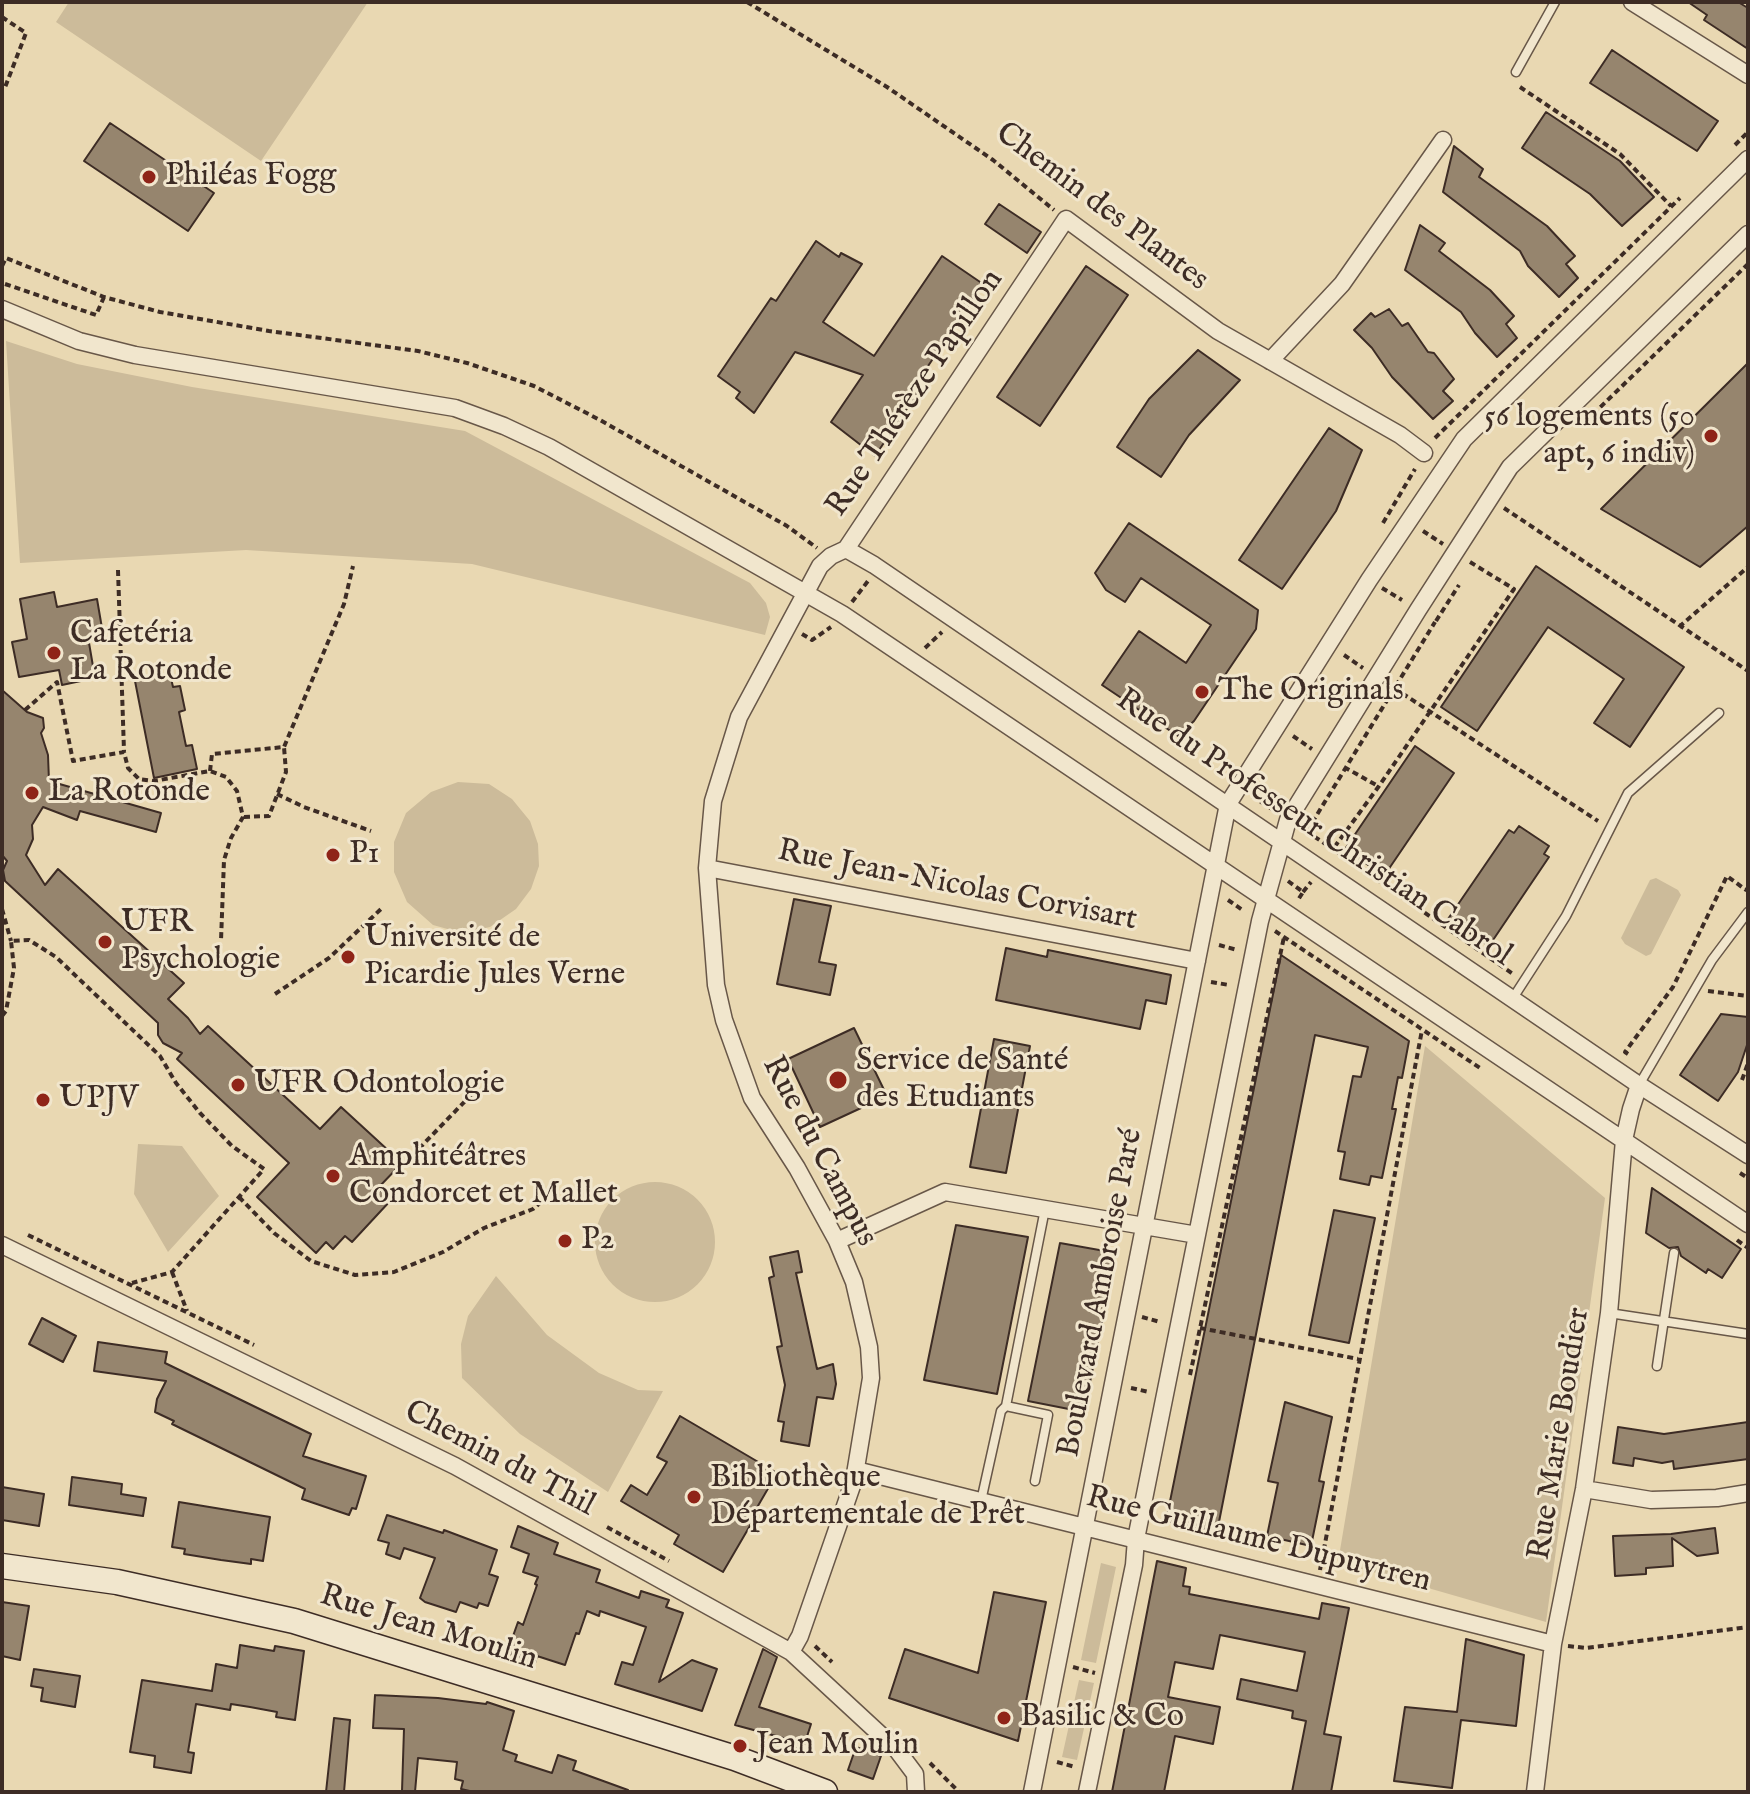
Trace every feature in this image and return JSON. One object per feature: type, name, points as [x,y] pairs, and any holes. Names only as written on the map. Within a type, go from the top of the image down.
[{"type":"main road","name":"Rue Jean Moulin","points":[[2,1566],[117,1582],[294,1621],[735,1758],[821,1791]]},
{"type":"street","points":[[1638,4],[1748,75]]},
{"type":"street","points":[[1270,361],[1342,284],[1443,140]]},
{"type":"street","points":[[1228,804],[1407,521],[1464,439],[1748,159]]},
{"type":"street","name":"Chemin des Plantes","points":[[1066,219],[1218,331],[1400,435],[1424,453]]},
{"type":"street","name":"Rue Thérèze Papillon","points":[[805,591],[820,566],[846,549],[1066,219]]},
{"type":"street","points":[[1087,1792],[1265,898],[1288,820],[1510,467],[1748,234]]},
{"type":"street","points":[[2,309],[79,341],[135,355],[455,408],[549,447],[805,591],[1748,1224]]},
{"type":"street","name":"Rue du Professeur Christian Cabrol","points":[[846,549],[1513,998],[1620,1059],[1639,1085],[1748,1155]]},
{"type":"street","name":"Rue du Campus","points":[[791,1652],[800,1636],[856,1470],[871,1378],[869,1347],[854,1282],[837,1241],[797,1168],[752,1098],[724,1020],[716,985],[707,868],[713,801],[739,717],[805,591]]},
{"type":"street","name":"Boulevard Ambroise Paré","points":[[1032,1792],[1228,804]]},
{"type":"street","name":"Rue Jean-Nicolas Corvisart","points":[[707,868],[1197,961]]},
{"type":"street","name":"Rue Marie Boudier","points":[[1535,1792],[1553,1644],[1584,1489],[1609,1313],[1624,1140],[1639,1085]]},
{"type":"street","points":[[837,1241],[945,1192],[1197,1235]]},
{"type":"street","name":"Chemin du Thil","points":[[2,1245],[455,1466],[791,1652],[897,1750],[915,1774],[916,1792]]},
{"type":"street","name":"Rue Guillaume Dupuytren","points":[[856,1470],[1553,1644]]},
{"type":"street","points":[[1584,1489],[1651,1500],[1717,1498],[1748,1493]]},
{"type":"lane","points":[[1516,72],[1555,2]]},
{"type":"lane","points":[[1513,998],[1566,916],[1628,793],[1719,713]]},
{"type":"lane","points":[[1639,1085],[1712,960],[1748,912]]},
{"type":"lane","points":[[981,1501],[1001,1411],[1006,1406],[1045,1209]]},
{"type":"lane","points":[[1657,1366],[1674,1253]]},
{"type":"lane","points":[[1609,1313],[1748,1334]]},
{"type":"lane","points":[[1006,1406],[1048,1415],[1035,1481]]},
{"type":"path","name":"Chemin des Plantes","points":[[747,2],[887,87],[993,160],[1066,219]]},
{"type":"path","points":[[2,17],[26,33],[4,90]]},
{"type":"path","points":[[1516,72],[1510,80],[1620,154],[1671,206]]},
{"type":"path","points":[[1726,153],[1748,132]]},
{"type":"path","points":[[1524,983],[1333,849],[1514,589],[1391,511],[1424,453],[1446,425],[1682,195]]},
{"type":"path","points":[[2,266],[6,258],[104,297],[160,312],[269,331],[418,351],[467,363],[534,386],[787,526],[817,547],[827,559]]},
{"type":"path","points":[[1579,428],[1748,264]]},
{"type":"path","points":[[3,285],[96,315],[104,297]]},
{"type":"path","points":[[1504,508],[1746,672]]},
{"type":"path","points":[[1436,621],[1472,563]]},
{"type":"path","points":[[243,817],[269,816],[286,772],[284,747],[344,604],[353,566]]},
{"type":"path","points":[[1679,627],[1748,567]]},
{"type":"path","points":[[118,570],[124,752],[128,768],[139,779],[154,781],[210,771],[226,777],[237,791],[243,817],[231,838],[224,860],[221,941]]},
{"type":"path","points":[[1329,644],[1610,828]]},
{"type":"path","points":[[25,710],[57,682],[73,761],[124,752]]},
{"type":"path","points":[[210,771],[212,754],[284,747]]},
{"type":"path","points":[[277,794],[371,831]]},
{"type":"path","points":[[1648,1067],[1620,1059],[1673,987],[1727,876],[1746,890],[1748,888]]},
{"type":"path","points":[[2,909],[11,941],[14,968],[6,1011],[2,1016]]},
{"type":"path","points":[[275,994],[329,958],[381,909]]},
{"type":"path","points":[[1187,1386],[1284,937]]},
{"type":"path","points":[[11,941],[29,940],[56,957],[160,1056],[176,1083],[232,1146],[264,1169],[172,1272],[130,1283]]},
{"type":"path","points":[[1219,945],[1243,951]]},
{"type":"path","points":[[1211,982],[1236,986]]},
{"type":"path","points":[[1318,1585],[1422,1030]]},
{"type":"path","points":[[1742,1060],[1748,1064],[1742,1080]]},
{"type":"path","points":[[405,1163],[471,1095]]},
{"type":"path","points":[[239,1197],[274,1233],[311,1261],[355,1275],[394,1272],[443,1252],[484,1228],[533,1209],[555,1190]]},
{"type":"path","points":[[172,1272],[187,1312]]},
{"type":"path","points":[[1127,1313],[1167,1323]]},
{"type":"path","points":[[1200,1328],[1359,1360]]},
{"type":"path","points":[[1113,1384],[1165,1396]]},
{"type":"path","points":[[1089,1505],[1140,1518]]},
{"type":"path","points":[[1109,1532],[1113,1511]]},
{"type":"path","points":[[1553,1644],[1586,1648],[1748,1627]]},
{"type":"path","points":[[1073,1681],[1076,1667],[1099,1674]]},
{"type":"path","points":[[1056,1761],[1080,1768]]},
{"type":"shaded area","points":[[69,2],[368,2],[261,161],[56,22]]},
{"type":"shaded area","points":[[6,341],[77,364],[192,387],[465,431],[750,583],[766,603],[770,617],[765,635],[472,564],[246,550],[20,563]]},
{"type":"shaded area","points":[[458,782],[489,784],[512,799],[530,821],[538,844],[539,866],[531,889],[516,909],[490,927],[462,933],[433,925],[407,902],[394,872],[394,842],[406,813],[431,792]]},
{"type":"shaded area","points":[[1656,878],[1678,890],[1681,895],[1651,954],[1646,956],[1625,944],[1621,938],[1650,880]]},
{"type":"shaded area","points":[[1425,1046],[1605,1198],[1546,1622],[1338,1562]]},
{"type":"shaded area","points":[[138,1144],[182,1146],[219,1196],[168,1252],[134,1194]]},
{"type":"shaded area","points":[[655,1182],[678,1186],[698,1199],[711,1219],[715,1242],[711,1265],[698,1285],[678,1298],[655,1302],[632,1298],[612,1285],[599,1265],[595,1242],[599,1219],[612,1199],[632,1186]]},
{"type":"shaded area","points":[[496,1276],[547,1335],[599,1373],[638,1390],[663,1391],[608,1492],[520,1434],[462,1378],[461,1344],[468,1316]]},
{"type":"shaded area","points":[[1101,1563],[1116,1567],[1096,1663],[1081,1660]]},
{"type":"shaded area","points":[[1079,1680],[1094,1683],[1077,1760],[1062,1757]]},
{"type":"building","points":[[1688,2],[1738,2],[1748,8],[1748,49],[1704,20],[1707,15]]},
{"type":"building","points":[[1612,50],[1718,121],[1697,151],[1590,83]]},
{"type":"building","points":[[1546,112],[1620,161],[1654,197],[1622,226],[1590,194],[1522,148]]},
{"type":"building","name":"Philéas Fogg","points":[[110,123],[214,193],[188,231],[84,161]]},
{"type":"building","points":[[1454,146],[1483,169],[1479,177],[1547,226],[1575,256],[1566,264],[1578,278],[1559,297],[1528,266],[1520,251],[1443,192]]},
{"type":"building","points":[[999,204],[1041,232],[1027,253],[985,224]]},
{"type":"building","points":[[1420,225],[1445,243],[1439,251],[1490,290],[1514,316],[1506,324],[1517,338],[1497,357],[1461,312],[1405,270]]},
{"type":"building","points":[[816,241],[839,257],[841,253],[862,264],[823,322],[874,356],[942,256],[983,284],[914,387],[919,391],[875,456],[831,422],[863,375],[795,352],[754,413],[736,398],[740,392],[718,376],[771,298],[776,301]]},
{"type":"building","points":[[1086,266],[1128,295],[1040,426],[997,397]]},
{"type":"building","points":[[1389,309],[1402,326],[1408,323],[1428,352],[1434,353],[1454,379],[1443,391],[1453,401],[1433,419],[1392,377],[1372,348],[1354,330],[1371,313],[1375,317]]},
{"type":"building","points":[[1198,350],[1240,380],[1189,435],[1161,477],[1117,447],[1149,399]]},
{"type":"building","name":"56 logements (50 apt, 6 indiv)","points":[[1748,363],[1748,526],[1700,567],[1601,509]]},
{"type":"building","points":[[1329,428],[1362,450],[1336,511],[1282,589],[1239,560]]},
{"type":"building","points":[[1129,523],[1258,610],[1256,629],[1194,721],[1178,736],[1102,685],[1139,631],[1186,663],[1211,625],[1141,578],[1125,602],[1106,590],[1095,573]]},
{"type":"building","points":[[1536,566],[1684,667],[1630,747],[1594,723],[1624,679],[1548,627],[1477,731],[1441,707]]},
{"type":"building","points":[[54,592],[57,607],[97,599],[103,634],[88,637],[95,678],[62,685],[59,670],[19,677],[12,642],[27,639],[20,599]]},
{"type":"building","points":[[170,674],[173,687],[180,686],[185,710],[179,712],[186,746],[192,745],[197,769],[154,778],[135,681]]},
{"type":"building","points":[[2,690],[27,712],[43,718],[41,733],[48,755],[49,781],[161,813],[156,832],[80,811],[77,820],[43,807],[32,825],[33,839],[26,855],[45,885],[58,869],[184,983],[168,999],[200,1034],[208,1026],[320,1129],[341,1107],[402,1163],[378,1188],[391,1200],[352,1242],[345,1236],[333,1249],[326,1242],[316,1253],[257,1197],[289,1163],[177,1059],[182,1053],[163,1043],[158,1035],[158,1023],[5,881],[3,870],[7,861],[2,855]]},
{"type":"building","points":[[1415,746],[1454,773],[1384,876],[1345,849]]},
{"type":"building","points":[[1519,826],[1549,846],[1544,854],[1549,857],[1489,946],[1448,919],[1509,830],[1514,833]]},
{"type":"building","points":[[794,899],[831,906],[819,962],[836,965],[830,995],[777,984]]},
{"type":"building","points":[[1006,948],[1047,957],[1048,950],[1171,975],[1166,1004],[1146,1000],[1140,1029],[996,1000]]},
{"type":"building","points":[[1281,955],[1409,1041],[1402,1078],[1398,1077],[1392,1109],[1396,1109],[1382,1178],[1371,1176],[1369,1185],[1340,1179],[1345,1152],[1338,1151],[1353,1076],[1361,1077],[1368,1047],[1315,1035],[1217,1532],[1166,1521]]},
{"type":"building","points":[[1721,1014],[1748,1017],[1748,1042],[1738,1072],[1718,1101],[1680,1075]]},
{"type":"building","name":"Service de Santé des Etudiants","points":[[854,1028],[887,1096],[820,1127],[788,1059]]},
{"type":"building","points":[[994,1039],[1030,1046],[1006,1173],[970,1167]]},
{"type":"building","points":[[1652,1188],[1741,1249],[1722,1278],[1708,1269],[1706,1273],[1681,1256],[1678,1247],[1669,1248],[1646,1233]]},
{"type":"building","points":[[1334,1210],[1375,1218],[1349,1343],[1309,1335]]},
{"type":"building","points":[[956,1225],[1028,1237],[997,1394],[924,1380]]},
{"type":"building","points":[[1060,1243],[1116,1253],[1084,1412],[1028,1401]]},
{"type":"building","points":[[798,1251],[802,1272],[796,1273],[817,1369],[833,1364],[836,1384],[833,1399],[817,1397],[809,1446],[781,1441],[784,1422],[778,1421],[785,1385],[777,1347],[782,1346],[769,1278],[774,1276],[770,1257]]},
{"type":"building","points":[[42,1318],[76,1336],[63,1362],[29,1344]]},
{"type":"building","points":[[98,1342],[167,1352],[165,1363],[311,1434],[303,1456],[366,1476],[356,1509],[352,1508],[349,1515],[302,1499],[305,1489],[172,1424],[174,1421],[155,1412],[157,1399],[166,1381],[94,1371]]},
{"type":"building","points":[[1285,1402],[1332,1417],[1319,1481],[1324,1482],[1311,1546],[1267,1536],[1278,1483],[1268,1481]]},
{"type":"building","points":[[680,1416],[777,1473],[723,1572],[674,1544],[679,1535],[621,1501],[631,1485],[647,1495],[667,1462],[657,1457]]},
{"type":"building","points":[[1748,1422],[1748,1459],[1674,1469],[1673,1461],[1662,1463],[1634,1458],[1633,1466],[1613,1463],[1618,1427],[1664,1434]]},
{"type":"building","points":[[72,1477],[122,1484],[121,1494],[146,1498],[143,1516],[69,1505]]},
{"type":"building","points":[[2,1487],[44,1494],[39,1526],[2,1520]]},
{"type":"building","points":[[179,1502],[270,1517],[263,1561],[251,1559],[251,1564],[221,1560],[184,1554],[185,1549],[172,1547]]},
{"type":"building","points":[[387,1515],[443,1533],[444,1530],[497,1550],[489,1574],[498,1577],[488,1606],[479,1603],[477,1608],[460,1602],[456,1612],[420,1598],[435,1558],[404,1548],[400,1559],[386,1554],[389,1543],[378,1540]]},
{"type":"building","points":[[518,1526],[558,1543],[554,1554],[600,1570],[596,1582],[639,1598],[641,1591],[669,1600],[666,1607],[683,1613],[659,1682],[692,1660],[717,1669],[702,1711],[615,1684],[622,1662],[633,1665],[646,1627],[600,1611],[599,1616],[587,1611],[565,1665],[537,1656],[535,1663],[507,1653],[518,1622],[523,1625],[538,1577],[523,1572],[529,1554],[511,1547]]},
{"type":"building","points":[[1715,1528],[1718,1553],[1697,1556],[1672,1538],[1673,1566],[1646,1568],[1646,1574],[1615,1576],[1613,1536],[1671,1534]]},
{"type":"building","points":[[1157,1561],[1186,1568],[1183,1586],[1190,1587],[1189,1594],[1319,1619],[1322,1603],[1349,1608],[1324,1734],[1341,1737],[1331,1792],[1292,1792],[1306,1721],[1292,1718],[1293,1711],[1237,1699],[1241,1679],[1297,1691],[1305,1652],[1220,1635],[1213,1669],[1175,1662],[1168,1697],[1220,1707],[1213,1744],[1175,1736],[1164,1792],[1112,1792]]},
{"type":"building","points":[[994,1592],[1046,1602],[1018,1741],[889,1698],[905,1649],[978,1673]]},
{"type":"building","points":[[2,1602],[29,1606],[20,1660],[2,1656]]},
{"type":"building","points":[[1466,1639],[1524,1655],[1516,1726],[1461,1720],[1452,1788],[1394,1781],[1405,1707],[1457,1712]]},
{"type":"building","points":[[240,1645],[274,1651],[275,1646],[304,1651],[295,1720],[276,1717],[277,1712],[250,1707],[231,1704],[230,1710],[196,1704],[188,1752],[194,1753],[191,1773],[154,1767],[155,1756],[130,1752],[142,1680],[212,1691],[216,1664],[237,1668]]},
{"type":"building","points":[[763,1649],[777,1657],[759,1707],[811,1724],[803,1749],[786,1743],[787,1739],[735,1725]]},
{"type":"building","points":[[34,1669],[80,1676],[75,1707],[41,1701],[43,1688],[31,1686]]},
{"type":"building","points":[[375,1695],[487,1702],[514,1711],[503,1750],[517,1755],[515,1761],[552,1773],[558,1755],[576,1761],[573,1770],[628,1792],[474,1792],[461,1789],[463,1781],[455,1779],[457,1762],[418,1758],[415,1792],[402,1791],[404,1729],[373,1728]]},
{"type":"building","points":[[334,1718],[350,1720],[344,1792],[326,1792]]},
{"type":"building","points":[[856,1747],[881,1756],[873,1779],[848,1770]]},
{"type":"place","name":"Philéas Fogg","points":[[149,177]]},
{"type":"place","name":"56 logements (50 apt, 6 indiv)","points":[[1711,436]]},
{"type":"place","name":"Cafetéria La Rotonde","points":[[54,653]]},
{"type":"place","name":"The Originals","points":[[1202,692]]},
{"type":"place","name":"La Rotonde","points":[[32,793]]},
{"type":"place","name":"P1","points":[[333,855]]},
{"type":"place","name":"UFR Psychologie","points":[[105,942]]},
{"type":"place","name":"Université de Picardie Jules Verne","points":[[348,957]]},
{"type":"place","name":"Service de Santé des Etudiants","points":[[838,1080]]},
{"type":"place","name":"UFR Odontologie","points":[[238,1085]]},
{"type":"place","name":"UPJV","points":[[43,1100]]},
{"type":"place","name":"Amphitéâtres Condorcet et Mallet","points":[[333,1176]]},
{"type":"place","name":"P2","points":[[565,1241]]},
{"type":"place","name":"Bibliothèque Départementale de Prêt","points":[[694,1497]]},
{"type":"place","name":"Basilic & Co","points":[[1004,1718]]},
{"type":"place","name":"Jean Moulin","points":[[740,1746]]}]
